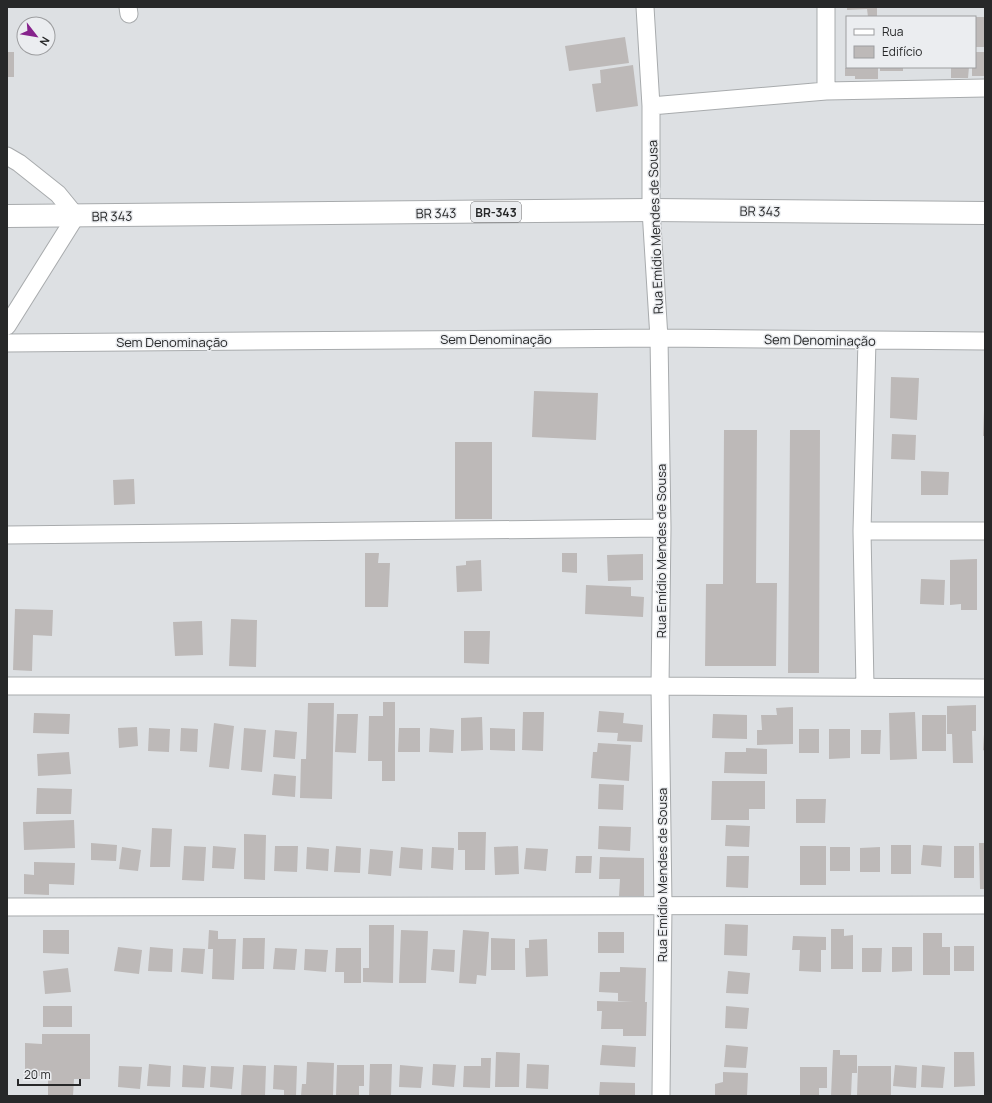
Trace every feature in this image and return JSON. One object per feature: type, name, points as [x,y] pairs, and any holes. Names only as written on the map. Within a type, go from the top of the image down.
[{"type":"main road","name":"BR 343","points":[[7,216],[651,210],[985,214]]},
{"type":"street","name":"Rua Emídio Mendes de Sousa","points":[[645,7],[651,106],[651,210],[659,338],[662,528],[660,686],[663,905],[661,1096]]},
{"type":"street","points":[[826,7],[826,91]]},
{"type":"street","points":[[651,106],[826,91],[985,88]]},
{"type":"street","points":[[7,156],[19,163],[58,194],[76,216],[7,326]]},
{"type":"street","name":"Sem Denominação","points":[[7,343],[659,338],[985,341]]},
{"type":"street","points":[[865,687],[862,531],[867,340]]},
{"type":"street","points":[[7,535],[662,528]]},
{"type":"street","points":[[862,531],[985,531]]},
{"type":"street","points":[[7,686],[660,686],[985,688]]},
{"type":"street","points":[[7,907],[985,905]]},
{"type":"building","points":[[847,7],[877,7],[877,16],[868,16],[867,9],[847,10]]},
{"type":"building","points":[[976,17],[985,17],[985,47],[976,47]]},
{"type":"building","points":[[625,37],[629,63],[569,71],[565,46]]},
{"type":"building","points":[[7,52],[14,52],[14,77],[7,77]]},
{"type":"building","points":[[976,52],[985,52],[985,76],[972,76],[972,68],[976,68]]},
{"type":"building","points":[[633,65],[638,106],[596,112],[592,84],[601,83],[600,70]]},
{"type":"building","points":[[845,68],[878,68],[878,79],[855,79],[855,76],[845,76]]},
{"type":"building","points":[[880,68],[903,68],[903,71],[880,71]]},
{"type":"building","points":[[951,68],[969,68],[968,78],[951,78]]},
{"type":"building","points":[[891,377],[919,378],[917,420],[890,418]]},
{"type":"building","points":[[534,391],[598,393],[596,440],[532,437]]},
{"type":"building","points":[[984,410],[985,436],[983,436]]},
{"type":"building","points":[[724,430],[757,430],[756,583],[777,583],[776,666],[705,666],[706,584],[723,584]]},
{"type":"building","points":[[790,430],[820,430],[819,673],[788,673]]},
{"type":"building","points":[[892,434],[916,435],[915,460],[891,459]]},
{"type":"building","points":[[455,442],[492,442],[492,519],[455,519]]},
{"type":"building","points":[[921,471],[949,472],[948,495],[921,495]]},
{"type":"building","points":[[134,479],[135,504],[114,505],[113,480]]},
{"type":"building","points":[[365,553],[379,553],[378,563],[390,563],[388,607],[365,607]]},
{"type":"building","points":[[562,553],[577,553],[577,573],[562,572]]},
{"type":"building","points":[[643,554],[643,580],[608,581],[607,555]]},
{"type":"building","points":[[977,559],[977,610],[961,610],[961,604],[950,605],[950,560]]},
{"type":"building","points":[[481,560],[482,591],[457,592],[456,566],[466,565],[466,561]]},
{"type":"building","points":[[921,579],[945,580],[944,605],[920,604]]},
{"type":"building","points":[[586,585],[631,587],[631,596],[644,597],[643,617],[585,614]]},
{"type":"building","points":[[15,609],[53,610],[52,636],[33,635],[32,671],[13,670]]},
{"type":"building","points":[[231,619],[257,620],[256,667],[229,666]]},
{"type":"building","points":[[202,621],[203,655],[175,656],[173,622]]},
{"type":"building","points":[[464,631],[490,631],[489,664],[464,663]]},
{"type":"building","points":[[383,702],[395,702],[395,781],[382,781],[382,761],[368,761],[369,716],[383,716]]},
{"type":"building","points":[[308,703],[334,703],[332,799],[300,798],[301,759],[306,759]]},
{"type":"building","points":[[976,705],[976,731],[972,731],[973,763],[953,763],[952,734],[947,734],[947,706]]},
{"type":"building","points":[[793,707],[793,744],[757,745],[757,730],[762,730],[761,715],[777,715],[776,708]]},
{"type":"building","points":[[599,711],[624,713],[623,723],[643,725],[642,742],[617,741],[618,733],[597,732]]},
{"type":"building","points":[[523,712],[544,712],[543,751],[522,750]]},
{"type":"building","points":[[915,712],[917,759],[890,760],[889,713]]},
{"type":"building","points":[[34,713],[70,714],[69,734],[33,733]]},
{"type":"building","points":[[337,714],[358,714],[356,753],[335,752]]},
{"type":"building","points":[[713,714],[747,715],[747,739],[712,738]]},
{"type":"building","points":[[922,715],[946,715],[946,751],[922,751]]},
{"type":"building","points":[[482,717],[483,750],[461,751],[461,718]]},
{"type":"building","points":[[214,723],[234,726],[229,769],[209,767]]},
{"type":"building","points":[[137,727],[138,746],[119,748],[118,728]]},
{"type":"building","points":[[149,728],[170,729],[169,752],[148,751]]},
{"type":"building","points":[[181,728],[198,729],[197,752],[180,751]]},
{"type":"building","points":[[244,728],[266,730],[262,772],[241,770]]},
{"type":"building","points":[[399,728],[420,728],[420,752],[398,752]]},
{"type":"building","points":[[430,728],[454,730],[453,753],[429,752]]},
{"type":"building","points":[[490,728],[515,729],[515,751],[490,750]]},
{"type":"building","points":[[799,729],[819,729],[819,753],[799,753]]},
{"type":"building","points":[[829,729],[850,729],[850,758],[829,759]]},
{"type":"building","points":[[275,730],[297,732],[295,759],[273,757]]},
{"type":"building","points":[[861,730],[881,730],[880,754],[861,754]]},
{"type":"building","points":[[985,734],[985,751],[983,750]]},
{"type":"building","points":[[598,743],[631,745],[629,781],[591,778],[593,752],[597,752]]},
{"type":"building","points":[[746,748],[767,749],[767,774],[724,773],[725,752],[746,752]]},
{"type":"building","points":[[69,752],[71,774],[38,776],[37,754]]},
{"type":"building","points":[[274,774],[296,776],[295,797],[272,795]]},
{"type":"building","points":[[712,781],[765,781],[765,809],[749,809],[749,820],[711,820]]},
{"type":"building","points":[[599,784],[624,785],[623,810],[598,809]]},
{"type":"building","points":[[37,788],[72,789],[71,814],[36,814]]},
{"type":"building","points":[[796,799],[826,799],[825,823],[796,823]]},
{"type":"building","points":[[74,820],[75,848],[24,850],[23,822]]},
{"type":"building","points":[[726,825],[750,826],[749,847],[725,846]]},
{"type":"building","points":[[599,826],[631,827],[630,851],[598,849]]},
{"type":"building","points":[[152,828],[172,829],[170,867],[150,867]]},
{"type":"building","points":[[458,832],[486,832],[485,870],[465,870],[465,850],[458,850]]},
{"type":"building","points":[[244,834],[266,835],[265,880],[244,879]]},
{"type":"building","points":[[91,843],[117,845],[116,861],[91,860]]},
{"type":"building","points":[[979,843],[985,843],[985,889],[980,889]]},
{"type":"building","points":[[891,845],[911,845],[911,874],[891,874]]},
{"type":"building","points":[[923,845],[942,846],[941,867],[921,865]]},
{"type":"building","points":[[184,846],[206,847],[204,881],[182,880]]},
{"type":"building","points":[[213,846],[236,848],[234,869],[212,868]]},
{"type":"building","points":[[275,846],[298,846],[297,872],[274,871]]},
{"type":"building","points":[[336,846],[361,848],[360,873],[334,872]]},
{"type":"building","points":[[518,846],[519,874],[495,875],[494,847]]},
{"type":"building","points":[[800,846],[826,846],[826,885],[800,885]]},
{"type":"building","points":[[954,846],[974,846],[974,878],[954,878]]},
{"type":"building","points":[[122,847],[141,850],[138,871],[119,869]]},
{"type":"building","points":[[307,847],[329,849],[328,871],[306,869]]},
{"type":"building","points":[[401,847],[423,849],[422,870],[399,868]]},
{"type":"building","points":[[432,847],[454,848],[453,870],[431,868]]},
{"type":"building","points":[[830,847],[850,847],[850,871],[830,871]]},
{"type":"building","points":[[880,847],[880,872],[860,872],[860,848]]},
{"type":"building","points":[[526,848],[548,849],[546,871],[524,869]]},
{"type":"building","points":[[370,849],[393,851],[391,876],[368,874]]},
{"type":"building","points":[[576,856],[592,856],[591,873],[575,873]]},
{"type":"building","points":[[727,856],[749,856],[748,888],[726,887]]},
{"type":"building","points":[[600,857],[644,858],[644,896],[619,896],[620,879],[599,879]]},
{"type":"building","points":[[34,862],[75,863],[74,885],[49,884],[49,895],[24,894],[24,874],[34,875]]},
{"type":"building","points":[[725,924],[748,925],[747,956],[724,955]]},
{"type":"building","points":[[369,925],[394,925],[393,983],[363,982],[363,968],[369,968]]},
{"type":"building","points":[[831,929],[844,929],[844,936],[853,935],[853,969],[831,969]]},
{"type":"building","points":[[43,930],[69,930],[69,954],[43,953]]},
{"type":"building","points":[[209,930],[218,931],[218,939],[236,939],[234,980],[212,979],[213,949],[208,949]]},
{"type":"building","points":[[401,930],[428,931],[426,983],[399,983]]},
{"type":"building","points":[[463,930],[489,932],[486,976],[477,975],[476,984],[459,983]]},
{"type":"building","points":[[598,932],[624,932],[624,953],[598,953]]},
{"type":"building","points":[[923,933],[942,933],[942,947],[950,947],[950,975],[923,975]]},
{"type":"building","points":[[793,936],[826,937],[826,950],[821,950],[821,972],[799,971],[800,950],[792,950]]},
{"type":"building","points":[[243,938],[265,938],[264,969],[242,969]]},
{"type":"building","points":[[491,938],[515,939],[515,970],[491,970]]},
{"type":"building","points":[[547,939],[548,976],[526,977],[525,948],[529,948],[529,940]]},
{"type":"building","points":[[954,946],[974,946],[974,971],[954,971]]},
{"type":"building","points":[[118,947],[142,950],[139,974],[114,971]]},
{"type":"building","points":[[150,947],[173,949],[172,972],[148,971]]},
{"type":"building","points":[[892,947],[912,947],[912,971],[892,972]]},
{"type":"building","points":[[183,948],[205,949],[203,974],[181,972]]},
{"type":"building","points":[[275,948],[297,949],[295,970],[273,969]]},
{"type":"building","points":[[336,948],[361,948],[361,983],[344,983],[344,972],[335,972]]},
{"type":"building","points":[[862,948],[882,948],[881,972],[862,972]]},
{"type":"building","points":[[305,949],[328,950],[326,972],[304,970]]},
{"type":"building","points":[[433,949],[455,950],[454,972],[431,970]]},
{"type":"building","points":[[620,967],[646,968],[646,1036],[623,1036],[623,1029],[601,1029],[602,1011],[597,1011],[597,1001],[633,1002],[618,1001],[618,993],[599,992],[600,972],[620,972]]},
{"type":"building","points":[[68,968],[71,992],[45,994],[43,971]]},
{"type":"building","points":[[728,971],[750,973],[748,994],[726,993]]},
{"type":"building","points":[[43,1006],[72,1006],[72,1027],[43,1027]]},
{"type":"building","points":[[726,1006],[749,1008],[747,1029],[725,1028]]},
{"type":"building","points":[[42,1034],[90,1034],[90,1079],[74,1079],[73,1096],[48,1096],[48,1076],[25,1076],[25,1043],[42,1044]]},
{"type":"building","points":[[602,1045],[636,1047],[635,1067],[600,1065]]},
{"type":"building","points":[[726,1045],[748,1047],[746,1068],[724,1067]]},
{"type":"building","points":[[833,1050],[840,1050],[840,1055],[857,1055],[857,1073],[852,1073],[851,1096],[831,1096]]},
{"type":"building","points":[[496,1052],[520,1053],[519,1087],[495,1087]]},
{"type":"building","points":[[954,1052],[974,1052],[975,1086],[954,1087]]},
{"type":"building","points":[[481,1058],[491,1058],[490,1088],[463,1087],[464,1066],[481,1066]]},
{"type":"building","points":[[307,1062],[334,1063],[333,1096],[301,1096],[302,1084],[306,1084]]},
{"type":"building","points":[[149,1064],[171,1066],[170,1087],[147,1086]]},
{"type":"building","points":[[370,1064],[392,1064],[391,1096],[369,1096]]},
{"type":"building","points":[[433,1064],[456,1065],[454,1087],[432,1085]]},
{"type":"building","points":[[527,1064],[549,1065],[548,1089],[526,1088]]},
{"type":"building","points":[[183,1065],[206,1067],[204,1088],[182,1087]]},
{"type":"building","points":[[243,1065],[266,1066],[265,1096],[241,1096]]},
{"type":"building","points":[[274,1065],[297,1066],[296,1096],[284,1096],[284,1090],[273,1089]]},
{"type":"building","points":[[337,1065],[364,1065],[364,1086],[359,1086],[359,1096],[336,1096]]},
{"type":"building","points":[[400,1065],[423,1067],[421,1088],[399,1087]]},
{"type":"building","points":[[895,1065],[917,1067],[916,1088],[893,1086]]},
{"type":"building","points":[[922,1065],[945,1067],[943,1088],[921,1087]]},
{"type":"building","points":[[119,1066],[142,1067],[140,1089],[118,1087]]},
{"type":"building","points":[[211,1066],[234,1067],[232,1089],[210,1087]]},
{"type":"building","points":[[858,1066],[891,1066],[891,1096],[857,1096]]},
{"type":"building","points":[[800,1067],[827,1067],[827,1088],[819,1088],[819,1096],[800,1096]]},
{"type":"building","points":[[723,1072],[748,1073],[747,1096],[715,1096],[715,1084],[723,1082]]},
{"type":"building","points":[[600,1082],[635,1083],[635,1096],[599,1096]]}]
